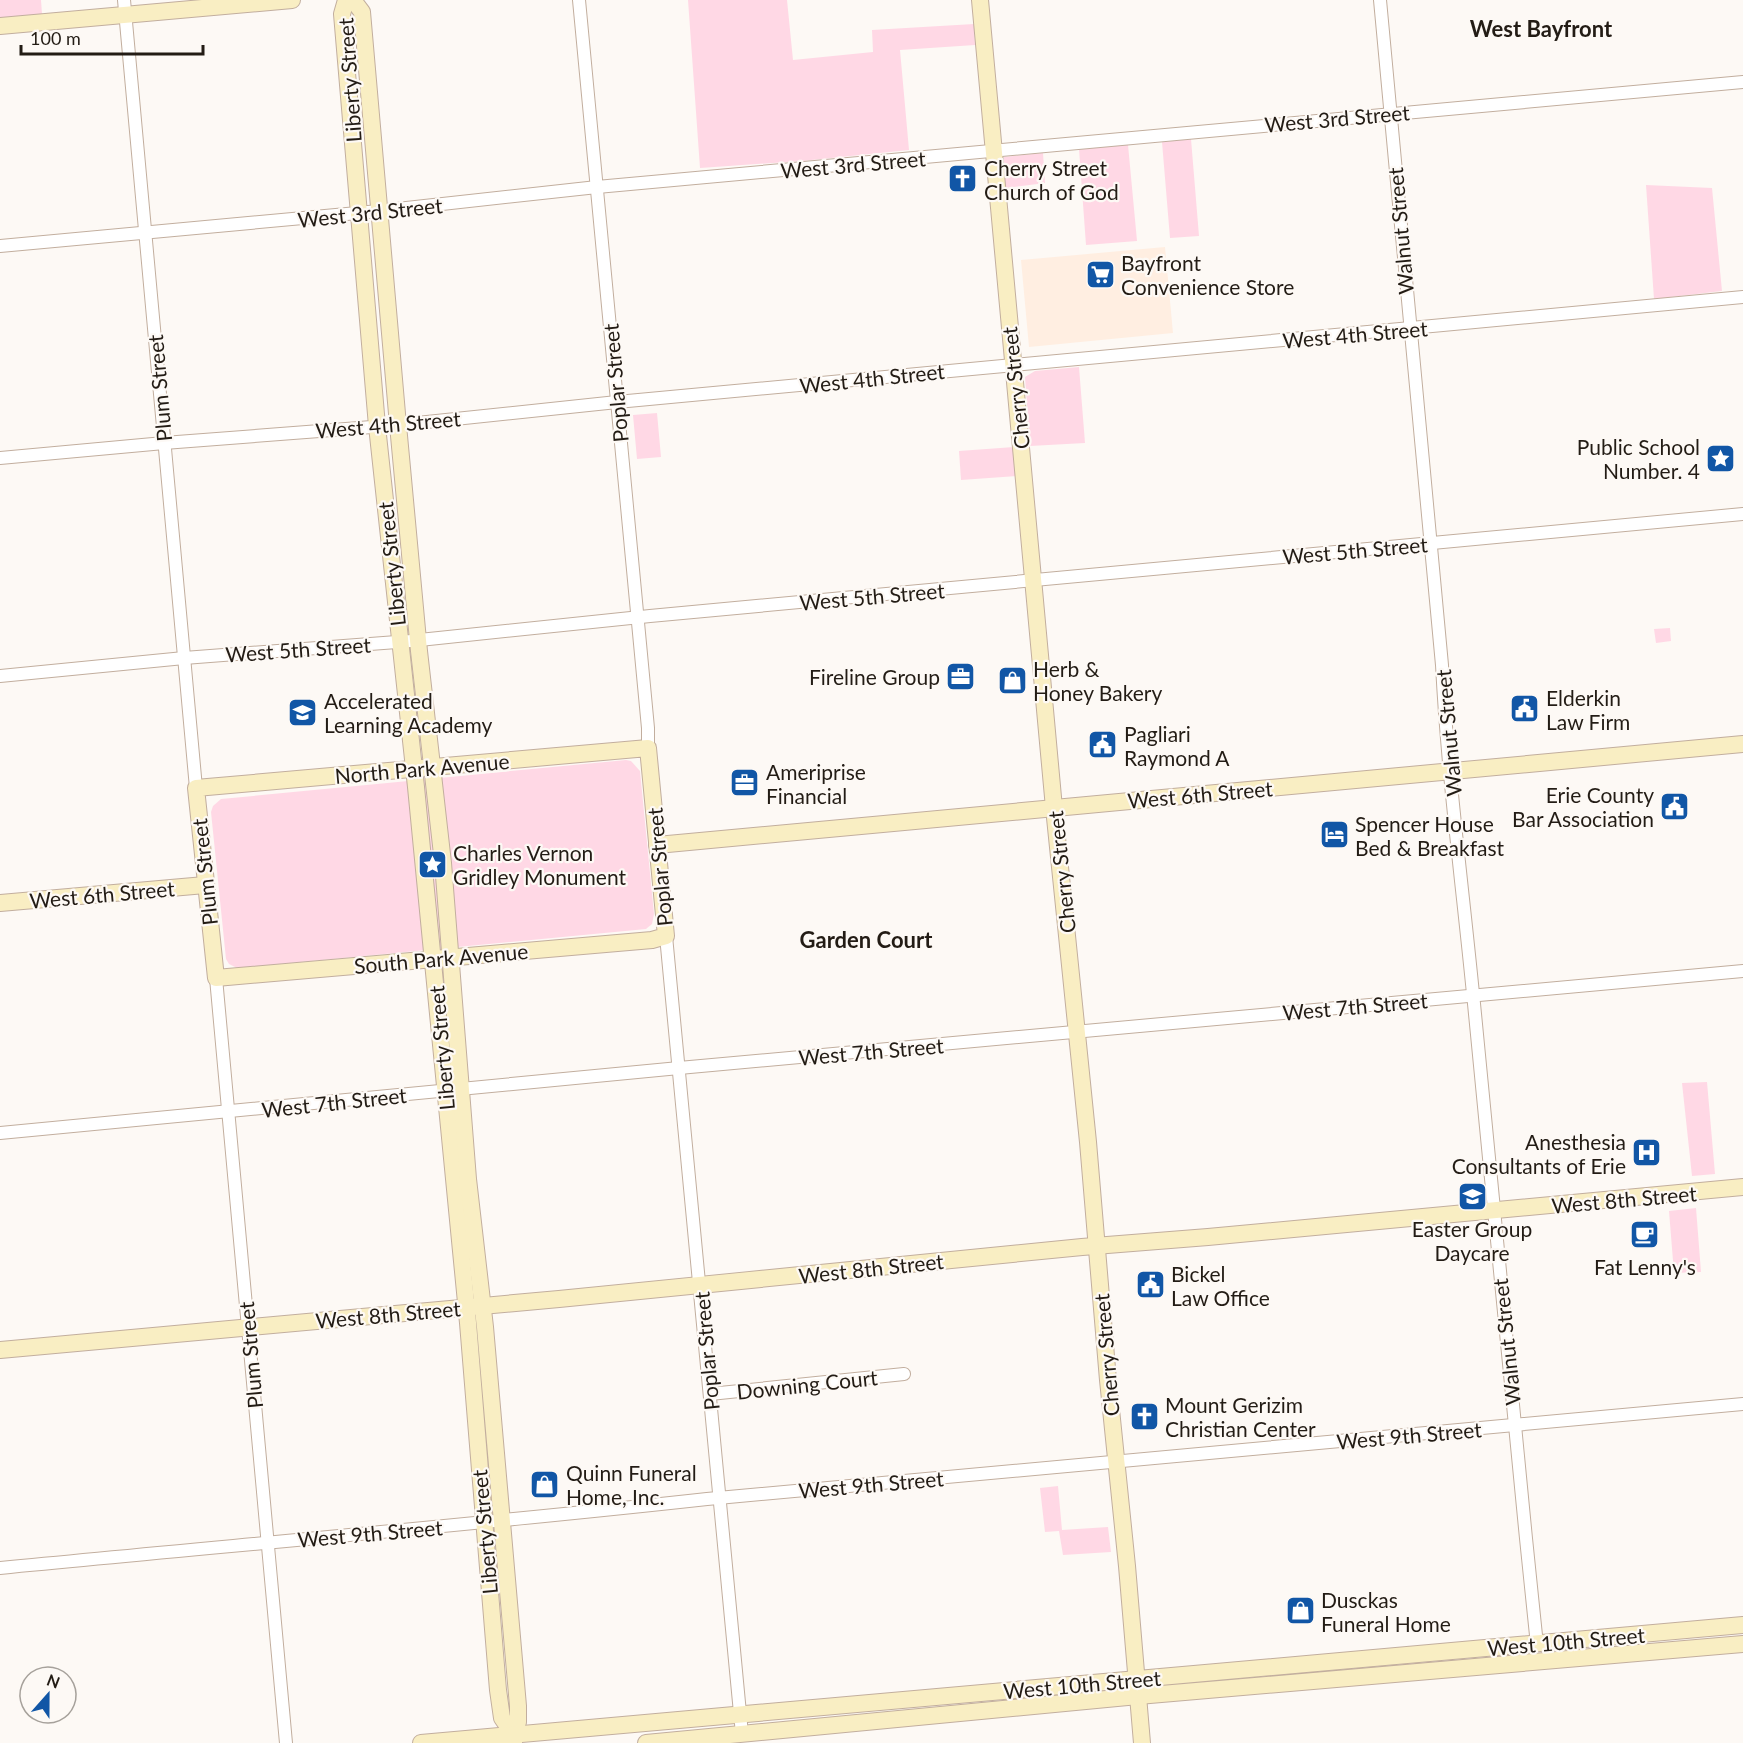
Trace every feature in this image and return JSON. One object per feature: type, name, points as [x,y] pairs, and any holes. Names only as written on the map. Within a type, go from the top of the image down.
[{"type":"street","points":[[0,26],[125,7],[292,0]]},
{"type":"street","name":"Liberty Street","points":[[346,0],[342,14],[377,426],[466,1306],[492,1522]]},
{"type":"street","name":"Liberty Street","points":[[352,0],[362,12],[418,640],[451,958],[463,1089],[468,1179],[483,1305],[501,1718],[513,1739]]},
{"type":"street","name":"Poplar Street","points":[[579,0],[742,1734]]},
{"type":"street","name":"Cherry Street","points":[[980,0],[1142,1743]]},
{"type":"street","name":"Walnut Street","points":[[1380,0],[1450,771],[1537,1645]]},
{"type":"street","name":"Plum Street","points":[[125,7],[144,234],[205,885],[216,978],[286,1743]]},
{"type":"street","name":"West 3rd Street","points":[[0,246],[360,213],[597,187],[1743,82]]},
{"type":"street","name":"West 4th Street","points":[[0,458],[164,442],[398,425],[617,402],[1743,297]]},
{"type":"street","name":"West 5th Street","points":[[0,676],[184,658],[399,642],[637,617],[1743,514]]},
{"type":"street","name":"West 6th Street","points":[[657,845],[1743,744]]},
{"type":"street","name":"North Park Avenue","points":[[196,788],[648,748]]},
{"type":"street","name":"West 6th Street","points":[[0,903],[205,885]]},
{"type":"street","name":"South Park Avenue","points":[[216,978],[652,940],[666,936]]},
{"type":"street","name":"West 7th Street","points":[[0,1133],[1743,970]]},
{"type":"street","name":"West 8th Street","points":[[0,1350],[1743,1187]]},
{"type":"street","name":"Downing Court","points":[[710,1394],[904,1374]]},
{"type":"street","name":"West 9th Street","points":[[0,1568],[1743,1404]]},
{"type":"street","points":[[1738,1625],[1739,1644]]},
{"type":"street","name":"West 10th Street","points":[[421,1743],[513,1739],[740,1714],[1537,1645],[1738,1625]]},
{"type":"street","name":"West 10th Street","points":[[646,1743],[1138,1696],[1739,1644]]},
{"type":"street","points":[[1537,1645],[1538,1662]]},
{"type":"street","points":[[1335,1661],[1337,1679]]},
{"type":"street","points":[[939,1696],[941,1715]]},
{"type":"shaded area","points":[[0,0],[41,0],[42,14],[0,19]]},
{"type":"shaded area","points":[[688,0],[787,0],[793,60],[873,52],[872,30],[974,24],[975,45],[900,50],[909,150],[700,168]]},
{"type":"shaded area","points":[[1191,139],[1199,236],[1170,238],[1162,142]]},
{"type":"shaded area","points":[[1128,145],[1137,241],[1086,245],[1079,149]]},
{"type":"shaded area","points":[[1043,153],[1045,183],[1005,188],[1004,157]]},
{"type":"shaded area","points":[[1646,185],[1712,188],[1722,291],[1654,299]]},
{"type":"shaded area","points":[[1165,247],[1173,333],[1029,347],[1021,260]]},
{"type":"shaded area","points":[[1079,367],[1085,443],[1030,446],[1025,377],[1035,371]]},
{"type":"shaded area","points":[[657,413],[661,457],[637,459],[633,415]]},
{"type":"shaded area","points":[[1014,447],[1017,476],[961,480],[959,451]]},
{"type":"shaded area","points":[[1670,628],[1671,641],[1656,643],[1654,629]]},
{"type":"shaded area","points":[[631,761],[640,771],[654,914],[652,924],[646,929],[237,968],[229,964],[226,959],[211,812],[213,806],[221,799]]},
{"type":"shaded area","points":[[1707,1082],[1715,1174],[1692,1176],[1682,1083]]},
{"type":"shaded area","points":[[1696,1208],[1701,1272],[1674,1273],[1669,1211]]},
{"type":"shaded area","points":[[1058,1486],[1062,1530],[1108,1527],[1111,1552],[1063,1555],[1059,1531],[1045,1532],[1040,1488]]},
{"type":"place","name":"Cherry Street Church of God","points":[[963,179]]},
{"type":"place","name":"Bayfront Convenience Store","points":[[1100,274]]},
{"type":"place","name":"Public School Number. 4","points":[[1721,458]]},
{"type":"place","name":"Fireline Group","points":[[961,676]]},
{"type":"place","name":"Herb & Honey Bakery","points":[[1012,680]]},
{"type":"place","name":"Elderkin Law Firm","points":[[1525,709]]},
{"type":"place","name":"Accelerated Learning Academy","points":[[303,712]]},
{"type":"place","name":"Pagliari Raymond A","points":[[1103,745]]},
{"type":"place","name":"Ameriprise Financial","points":[[745,783]]},
{"type":"place","name":"Erie County Bar Association","points":[[1675,806]]},
{"type":"place","name":"Spencer House Bed & Breakfast","points":[[1334,835]]},
{"type":"place","name":"Charles Vernon Gridley Monument","points":[[432,864]]},
{"type":"place","name":"Anesthesia Consultants of Erie","points":[[1647,1153]]},
{"type":"place","name":"Easter Group Daycare","points":[[1472,1197]]},
{"type":"place","name":"Fat Lenny's","points":[[1645,1235]]},
{"type":"place","name":"Bickel Law Office","points":[[1150,1285]]},
{"type":"place","name":"Mount Gerizim Christian Center","points":[[1144,1416]]},
{"type":"place","name":"Quinn Funeral Home, Inc.","points":[[545,1484]]},
{"type":"place","name":"Dusckas Funeral Home","points":[[1300,1611]]},
{"type":"district","name":"West Bayfront","points":[[1541,28]]},
{"type":"district","name":"Garden Court","points":[[866,939]]}]
